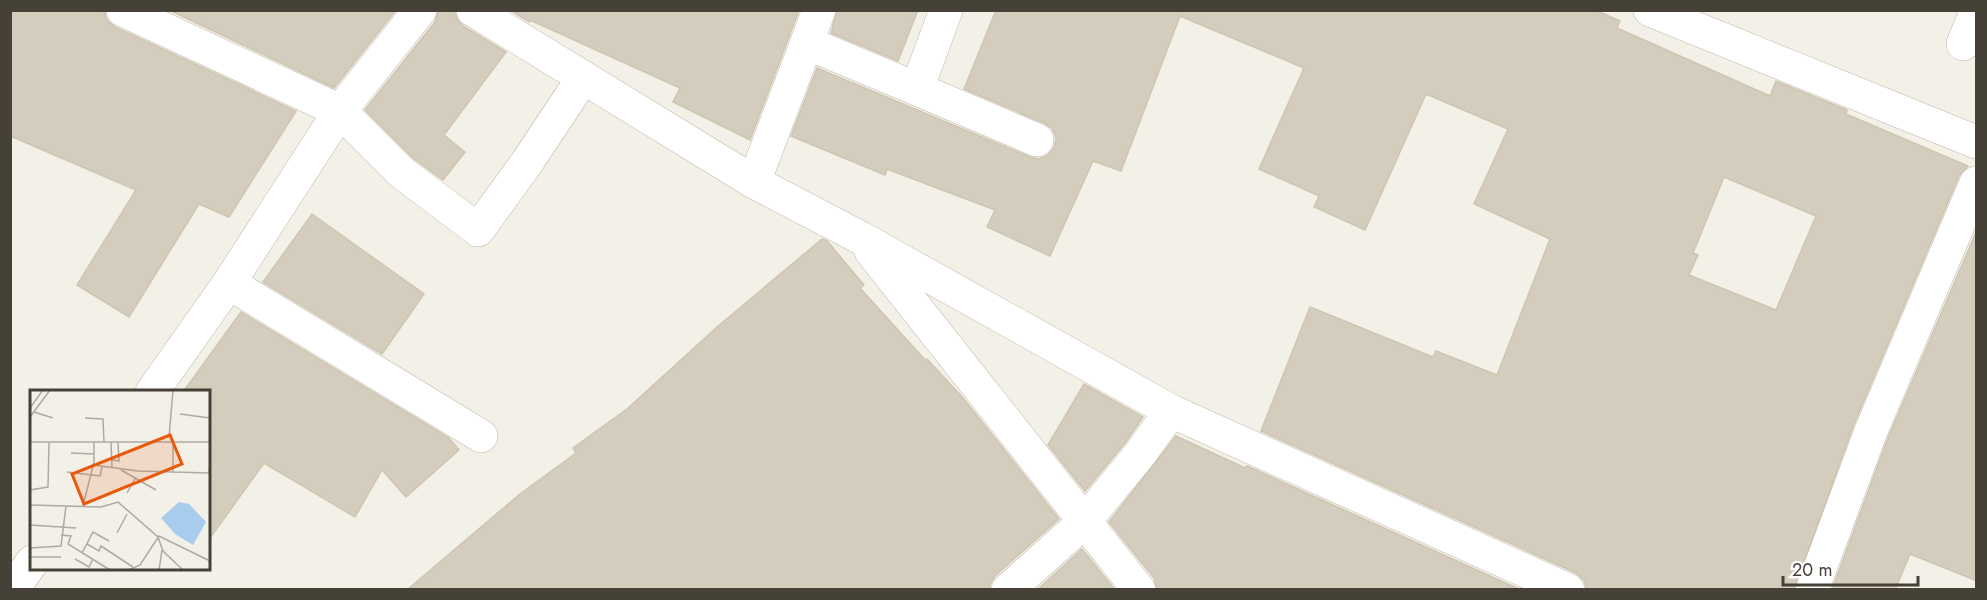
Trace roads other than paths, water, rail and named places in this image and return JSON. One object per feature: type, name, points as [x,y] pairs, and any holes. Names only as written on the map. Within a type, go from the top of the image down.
[{"type":"street","points":[[123,10],[340,111],[401,172],[478,230],[528,161],[583,78]]},
{"type":"street","points":[[154,390],[229,283],[340,111],[420,10]]},
{"type":"street","points":[[473,10],[754,182],[861,238],[1171,411],[1568,590]]},
{"type":"street","points":[[754,182],[819,10]]},
{"type":"street","points":[[916,89],[946,10]]},
{"type":"street","points":[[1650,10],[1977,142]]},
{"type":"street","points":[[1963,44],[1977,12]]},
{"type":"street","points":[[807,43],[1037,140]]},
{"type":"street","points":[[1812,590],[1871,430],[1977,183]]},
{"type":"street","points":[[861,238],[1139,590]]},
{"type":"street","points":[[229,283],[481,436]]},
{"type":"street","points":[[1008,590],[1085,522],[1140,454],[1171,411]]},
{"type":"street","points":[[12,590],[30,565]]}]
